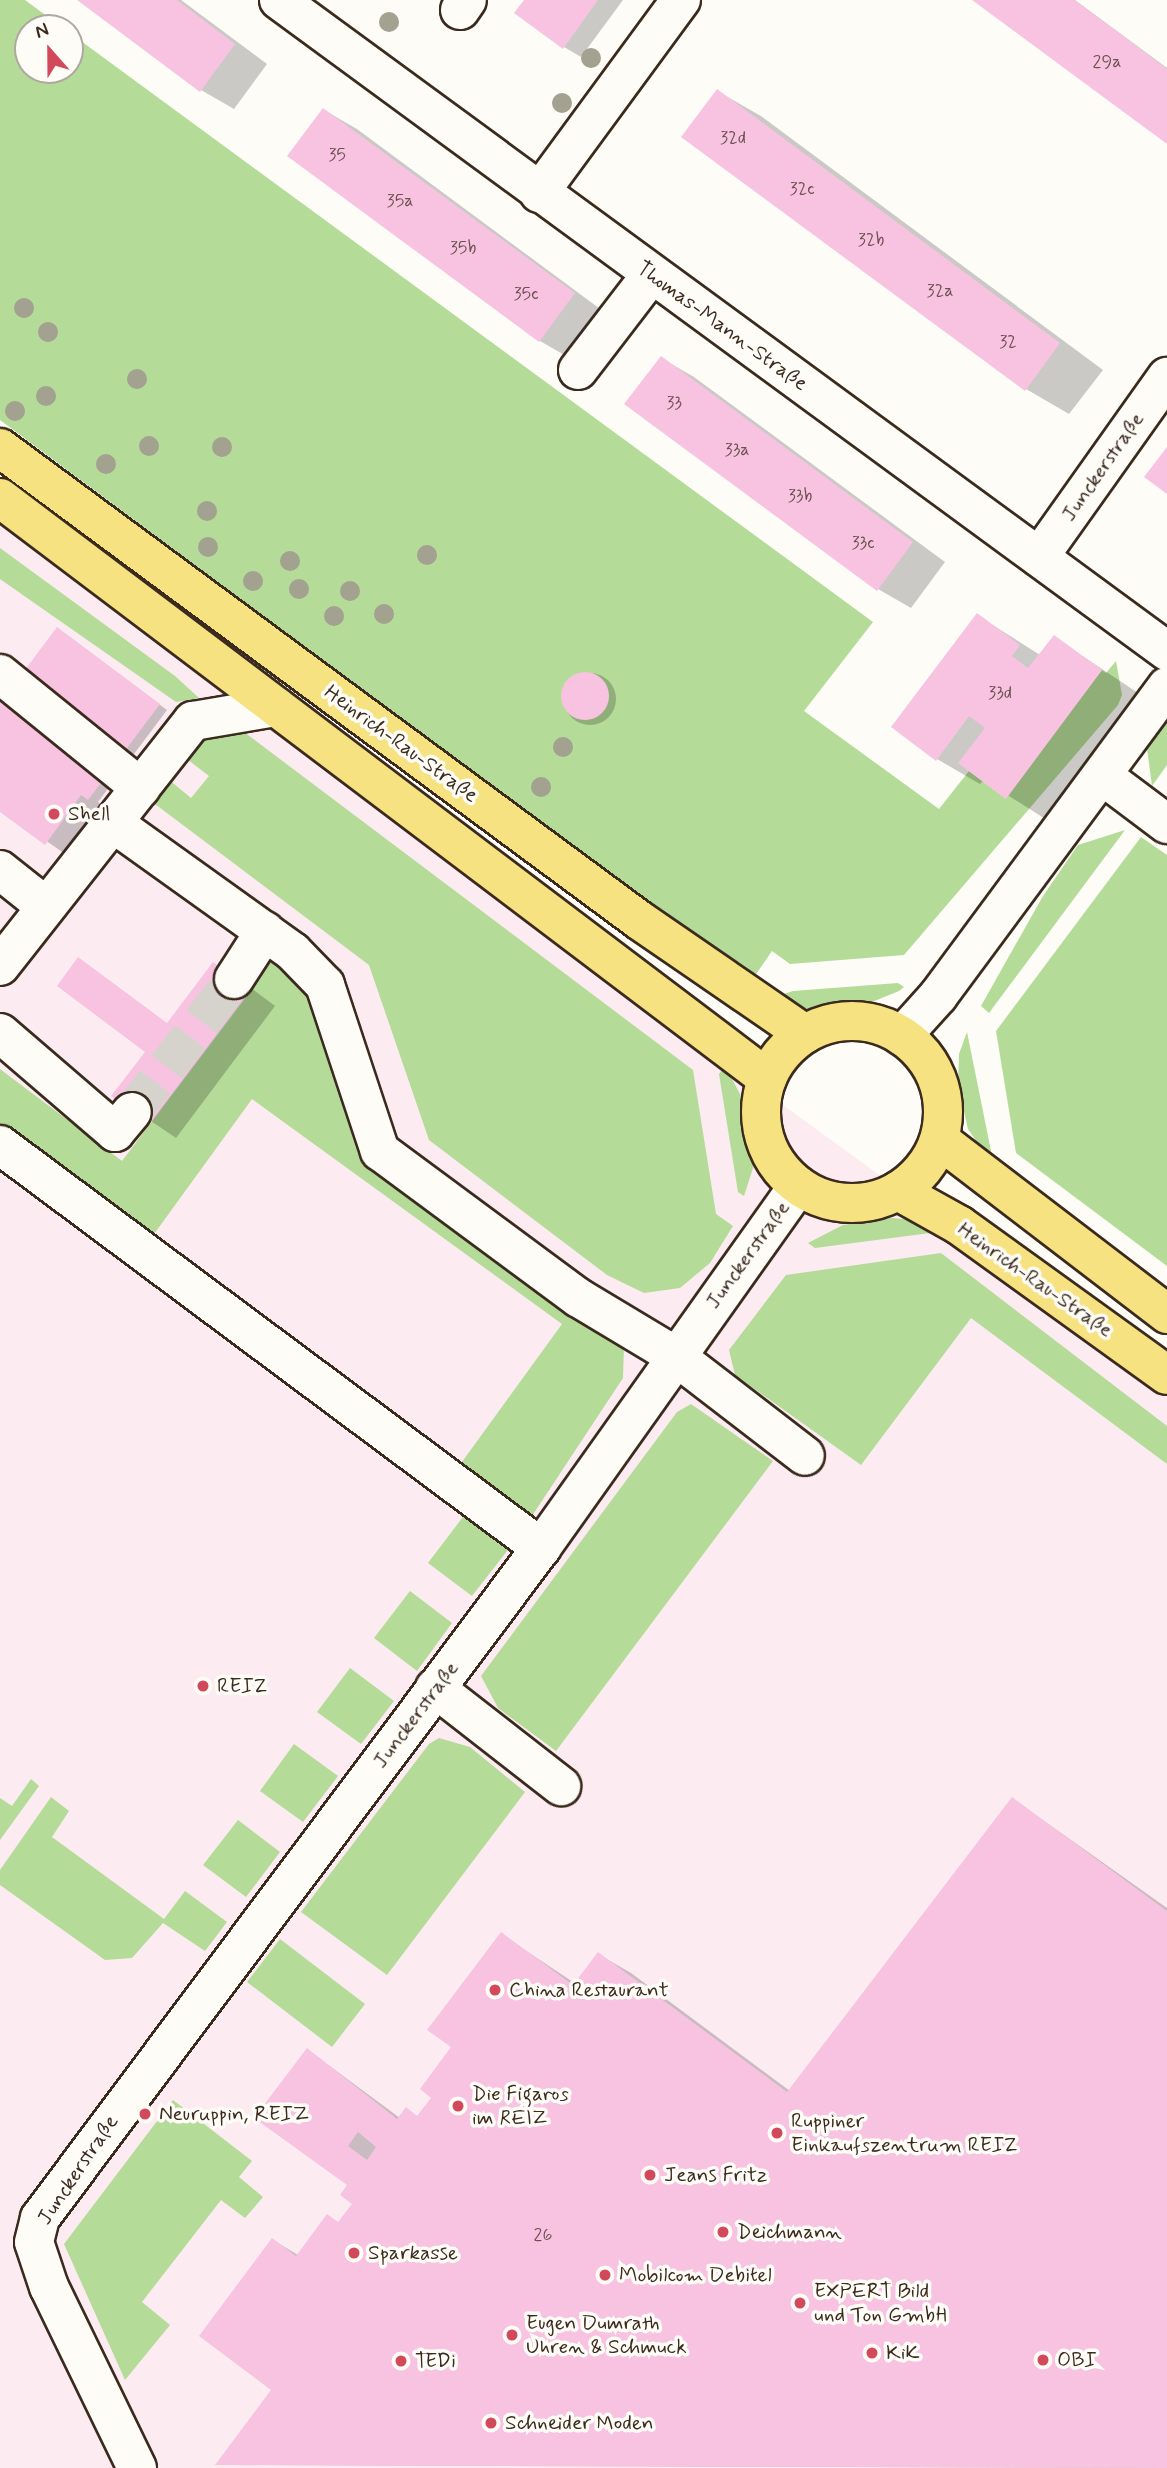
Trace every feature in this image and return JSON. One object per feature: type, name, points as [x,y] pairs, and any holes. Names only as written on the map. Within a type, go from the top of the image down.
[{"type":"main road","name":"Heinrich-Rau-Straße","points":[[0,448],[639,920],[805,1034]]},
{"type":"main road","name":"Heinrich-Rau-Straße","points":[[0,498],[766,1078]]},
{"type":"main road","points":[[854,1022],[884,1027],[902,1036],[919,1050],[940,1088],[941,1141],[922,1170],[898,1191],[877,1201],[853,1203],[815,1196],[798,1186],[769,1152],[763,1131],[762,1092],[766,1078],[789,1047],[805,1034],[824,1026],[854,1022]]},
{"type":"main road","points":[[941,1141],[1167,1314]]},
{"type":"main road","name":"Heinrich-Rau-Straße","points":[[898,1191],[959,1225],[1167,1375]]},
{"type":"street","name":"Thomas-Mann-Straße","points":[[279,0],[1167,651]]},
{"type":"street","points":[[539,192],[681,0]]},
{"type":"street","points":[[578,370],[652,275]]},
{"type":"street","name":"Junckerstraße","points":[[1039,557],[1167,377]]},
{"type":"street","points":[[0,674],[141,788]]},
{"type":"street","points":[[902,1036],[939,996],[1167,686]]},
{"type":"street","points":[[0,967],[44,905],[193,721],[276,707]]},
{"type":"street","points":[[1103,776],[1167,824]]},
{"type":"street","points":[[113,823],[265,931],[325,985],[380,1151],[579,1298],[674,1355],[805,1457]]},
{"type":"street","points":[[0,870],[44,905]]},
{"type":"street","points":[[234,979],[265,931]]},
{"type":"street","points":[[0,1033],[115,1132],[132,1112]]},
{"type":"street","points":[[0,1145],[541,1548]]},
{"type":"street","name":"Junckerstraße","points":[[138,2468],[49,2287],[34,2242],[40,2218],[541,1548],[674,1355],[798,1186]]},
{"type":"street","points":[[435,1689],[561,1786]]},
{"type":"shaded area","points":[[0,521],[728,1065],[1167,1384],[1167,2468],[0,2468]]},
{"type":"green space","points":[[0,0],[25,0],[44,14],[14,14],[14,84],[84,84],[84,43],[873,622],[804,711],[939,809],[969,771],[1005,798],[1102,670],[1106,673],[1116,661],[1122,695],[1118,705],[904,955],[790,964],[772,951],[752,980],[0,420]]},
{"type":"green space","points":[[0,548],[175,676],[199,698],[176,702],[0,579]]},
{"type":"green space","points":[[1167,721],[1167,765],[1152,786],[1147,748]]},
{"type":"green space","points":[[240,729],[693,1070],[716,1214],[733,1226],[710,1263],[680,1288],[644,1293],[607,1275],[429,1140],[369,965],[151,801],[168,779],[191,798],[209,776],[183,756],[193,742]]},
{"type":"green space","points":[[1125,830],[989,1013],[981,1006],[1043,896],[1078,845]]},
{"type":"green space","points":[[1141,837],[1167,855],[1167,1266],[1016,1153],[996,1031]]},
{"type":"green space","points":[[288,946],[382,1142],[624,1345],[623,1378],[530,1519],[459,1466],[562,1324],[252,1099],[149,1241],[0,1126],[0,1069],[122,1161],[256,984],[260,964]]},
{"type":"green space","points":[[898,983],[904,987],[899,991],[862,1006],[807,1009],[778,996],[793,991]]},
{"type":"green space","points":[[967,1032],[991,1151],[987,1157],[968,1129],[958,1085],[959,1054]]},
{"type":"green space","points":[[725,1066],[741,1096],[751,1148],[753,1168],[744,1196],[738,1192],[719,1074]]},
{"type":"green space","points":[[891,1218],[914,1220],[934,1228],[930,1233],[815,1248],[808,1243],[843,1225]]},
{"type":"green space","points":[[941,1253],[1167,1426],[1167,1464],[971,1318],[861,1465],[735,1375],[729,1350],[786,1275]]},
{"type":"green space","points":[[691,1404],[773,1461],[556,1751],[498,1708],[481,1676],[677,1412]]},
{"type":"green space","points":[[466,1513],[511,1546],[472,1596],[428,1563]]},
{"type":"green space","points":[[410,1591],[452,1623],[417,1671],[374,1638]]},
{"type":"green space","points":[[350,1668],[394,1701],[361,1744],[317,1712]]},
{"type":"green space","points":[[439,1738],[470,1747],[525,1792],[387,1975],[301,1912],[429,1744]]},
{"type":"green space","points":[[294,1744],[338,1776],[303,1822],[260,1791]]},
{"type":"green space","points":[[31,1779],[39,1786],[0,1840],[0,1798],[12,1806]]},
{"type":"green space","points":[[51,1797],[69,1811],[52,1837],[164,1919],[185,1891],[227,1922],[205,1951],[163,1923],[132,1958],[105,1960],[0,1885],[0,1870]]},
{"type":"green space","points":[[238,1820],[280,1852],[246,1897],[203,1865]]},
{"type":"green space","points":[[280,1939],[365,2004],[332,2047],[247,1982]]},
{"type":"green space","points":[[173,2100],[252,2161],[239,2177],[263,2197],[245,2218],[221,2200],[142,2302],[170,2325],[125,2380],[64,2244]]},
{"type":"building","points":[[77,0],[177,0],[235,44],[200,92]]},
{"type":"building","points":[[524,0],[598,0],[563,49],[514,13]]},
{"type":"building","points":[[972,0],[1074,0],[1091,12],[1167,69],[1167,144]]},
{"type":"building","points":[[717,89],[1060,343],[1025,391],[681,137]]},
{"type":"building","points":[[323,108],[575,293],[539,342],[287,156]]},
{"type":"building","points":[[661,356],[913,542],[877,591],[624,404]]},
{"type":"building","points":[[1167,447],[1167,494],[1144,477]]},
{"type":"building","points":[[977,613],[1020,645],[1012,656],[1028,668],[1054,635],[1102,670],[1006,799],[958,763],[985,728],[969,716],[936,761],[891,727]]},
{"type":"building","points":[[57,627],[160,704],[88,800],[81,795],[45,845],[0,812],[0,703]]},
{"type":"building","points":[[585,672],[602,679],[609,696],[602,713],[585,720],[568,713],[561,696],[568,679]]},
{"type":"building","points":[[78,957],[167,1023],[213,962],[250,990],[149,1124],[111,1096],[145,1052],[57,986]]},
{"type":"building","name":"Ruppiner Einkaufszentrum REIZ","points":[[1012,1797],[1167,1911],[1167,2468],[215,2465],[271,2390],[199,2336],[272,2238],[296,2256],[327,2214],[338,2222],[352,2204],[340,2195],[347,2185],[254,2118],[307,2048],[397,2119],[406,2107],[417,2116],[431,2098],[420,2089],[451,2047],[427,2030],[501,1932],[573,1985],[598,1952],[787,2092]],"holes":[[[358,2132],[376,2147],[367,2160],[348,2146]]]},
{"type":"tunnel","points":[[132,1112],[234,979]]},
{"type":"place","name":"Shell","points":[[54,814]]},
{"type":"place","name":"REIZ","points":[[203,1686]]},
{"type":"place","name":"China Restaurant","points":[[495,1990]]},
{"type":"place","name":"Die Figaros im REIZ","points":[[458,2106]]},
{"type":"place","name":"Neuruppin, REIZ","points":[[145,2114]]},
{"type":"place","name":"Ruppiner Einkaufszentrum REIZ","points":[[777,2133]]},
{"type":"place","name":"Jeans Fritz","points":[[650,2175]]},
{"type":"place","name":"Deichmann","points":[[723,2232]]},
{"type":"place","name":"Sparkasse","points":[[354,2253]]},
{"type":"place","name":"Mobilcom Debitel","points":[[605,2275]]},
{"type":"place","name":"EXPERT Bild und Ton GmbH","points":[[800,2303]]},
{"type":"place","name":"Eugen Dumrath Uhren & Schmuck","points":[[512,2335]]},
{"type":"place","name":"KiK","points":[[872,2353]]},
{"type":"place","name":"OBI","points":[[1043,2360]]},
{"type":"place","name":"TEDi","points":[[401,2361]]},
{"type":"place","name":"Schneider Moden","points":[[491,2423]]}]
